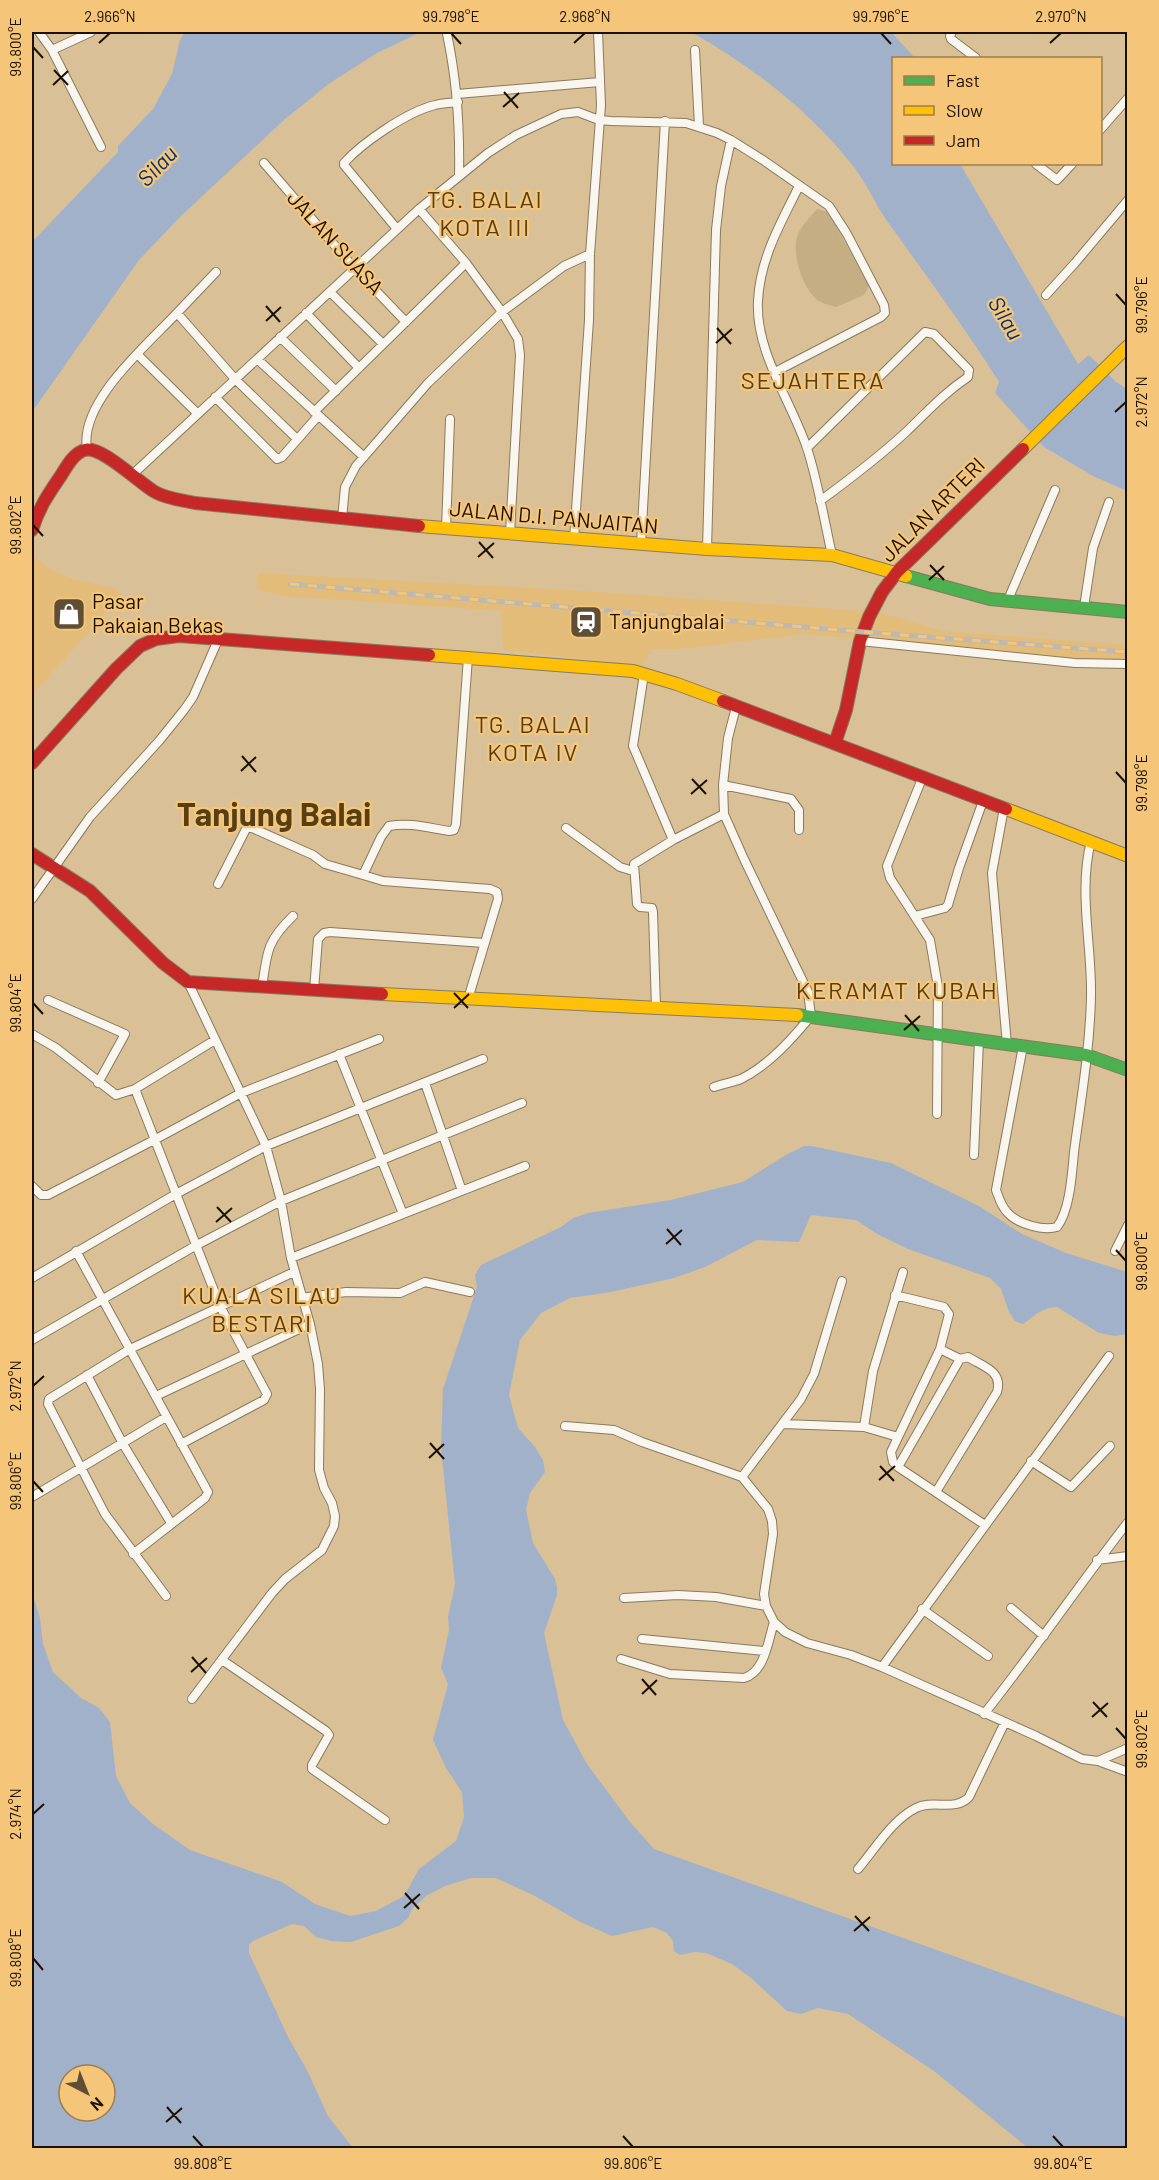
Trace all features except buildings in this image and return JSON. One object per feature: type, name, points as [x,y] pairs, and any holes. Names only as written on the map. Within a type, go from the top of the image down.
[{"type":"main road","name":"JALAN ARTERI","points":[[834,742],[846,710],[860,641],[882,592],[897,572],[1128,346]]},
{"type":"main road","name":"JALAN D.I. PANJAITAN","points":[[87,449],[99,452],[155,492],[186,501],[446,529],[707,549],[832,555],[1007,602],[1128,612]]},
{"type":"main road","points":[[32,530],[39,508],[52,488],[70,462],[80,452],[87,449]]},
{"type":"main road","points":[[32,762],[116,669],[140,646],[156,639],[179,636],[633,671],[834,742],[1128,856]]},
{"type":"main road","points":[[32,854],[95,895],[172,972],[188,982],[262,988],[811,1016],[1086,1056],[1128,1070]]},
{"type":"street","points":[[39,32],[52,50],[101,147]]},
{"type":"street","points":[[52,50],[91,32]]},
{"type":"street","points":[[574,539],[589,320],[590,254],[599,120],[598,32]]},
{"type":"street","points":[[952,32],[951,39],[975,57]]},
{"type":"street","points":[[447,33],[458,98],[459,175]]},
{"type":"street","points":[[695,50],[699,126]]},
{"type":"street","points":[[397,229],[344,165],[344,162],[376,134],[436,105],[458,98],[600,82]]},
{"type":"street","points":[[1102,129],[1128,98]]},
{"type":"street","points":[[132,475],[397,229],[459,175],[516,135],[561,114],[578,112],[599,120],[665,121],[699,126],[731,140],[829,206],[886,309],[881,317],[775,372]]},
{"type":"street","points":[[642,544],[665,121]]},
{"type":"street","points":[[707,549],[716,230],[721,186],[731,140]]},
{"type":"street","name":"JALAN SUASA","points":[[264,163],[355,269],[406,321]]},
{"type":"street","points":[[1037,165],[1058,180],[1071,165]]},
{"type":"street","points":[[799,186],[768,249],[758,302],[762,338],[807,448],[832,555]]},
{"type":"street","points":[[1046,295],[1076,263],[1128,200]]},
{"type":"street","points":[[419,209],[466,263],[502,312],[515,332],[520,345],[510,533]]},
{"type":"street","points":[[342,519],[345,487],[356,466],[428,383],[502,312],[564,266],[590,254]]},
{"type":"street","points":[[215,397],[277,459],[282,457],[336,391],[466,263]]},
{"type":"street","points":[[87,449],[85,432],[89,421],[118,374],[216,272]]},
{"type":"street","points":[[330,291],[383,344]]},
{"type":"street","points":[[177,313],[235,379],[297,439]]},
{"type":"street","points":[[306,314],[359,368]]},
{"type":"street","points":[[807,448],[925,332],[934,334],[969,370],[968,377],[931,406],[870,464],[820,501]]},
{"type":"street","points":[[280,337],[336,391]]},
{"type":"street","points":[[137,354],[198,414]]},
{"type":"street","points":[[257,359],[364,457]]},
{"type":"street","points":[[446,529],[450,419]]},
{"type":"street","points":[[1007,602],[1055,490]]},
{"type":"street","points":[[1084,607],[1093,548],[1109,502]]},
{"type":"street","points":[[32,899],[104,800],[180,716],[193,697],[218,640]]},
{"type":"street","points":[[860,641],[1076,663],[1128,664]]},
{"type":"street","points":[[363,875],[381,837],[389,826],[400,824],[454,830],[468,657]]},
{"type":"street","points":[[644,674],[633,746],[673,840]]},
{"type":"street","points":[[714,1087],[741,1079],[765,1063],[792,1038],[811,1016],[808,992],[724,814],[723,785],[728,738],[736,707]]},
{"type":"street","points":[[923,776],[887,866],[890,878],[930,940],[938,987],[937,1114]]},
{"type":"street","points":[[723,785],[791,799],[799,810],[799,830]]},
{"type":"street","points":[[915,916],[945,908],[948,905],[983,801]]},
{"type":"street","points":[[1004,808],[992,873],[1007,1045]]},
{"type":"street","points":[[656,1008],[653,912],[652,908],[640,907],[637,904],[634,864],[673,840],[724,814]]},
{"type":"street","points":[[218,884],[246,829],[250,828],[313,855],[325,864],[383,881],[457,885],[497,892],[498,899],[468,999]]},
{"type":"street","points":[[566,828],[620,867],[633,871]]},
{"type":"street","points":[[1023,1046],[996,1190],[1002,1206],[1011,1217],[1029,1225],[1049,1229],[1058,1227],[1063,1220],[1072,1174],[1086,1056],[1091,995],[1084,878],[1090,840]]},
{"type":"street","points":[[262,988],[271,940],[292,916]]},
{"type":"street","points":[[314,990],[318,939],[324,933],[484,943]]},
{"type":"street","points":[[188,982],[266,1146],[281,1201],[294,1272],[310,1324],[320,1389],[319,1470],[335,1516],[334,1526],[322,1550],[285,1579],[272,1593],[192,1699]]},
{"type":"street","points":[[48,1000],[122,1030],[125,1034],[98,1083]]},
{"type":"street","points":[[32,1034],[56,1048],[116,1095],[135,1089],[215,1040]]},
{"type":"street","points":[[32,1186],[41,1195],[48,1195],[241,1093],[379,1039]]},
{"type":"street","points":[[975,1155],[979,1040]]},
{"type":"street","points":[[339,1054],[403,1214]]},
{"type":"street","points":[[32,1278],[176,1194],[266,1146],[483,1059]]},
{"type":"street","points":[[425,1083],[462,1191]]},
{"type":"street","points":[[135,1089],[220,1306],[266,1391],[266,1398],[182,1444]]},
{"type":"street","points":[[32,1340],[195,1246],[281,1201],[522,1103]]},
{"type":"street","points":[[291,1258],[525,1166]]},
{"type":"street","points":[[1115,1251],[1128,1225]]},
{"type":"street","points":[[76,1251],[207,1488],[207,1494],[133,1554]]},
{"type":"street","points":[[166,1596],[105,1514],[48,1404],[49,1399],[130,1348],[294,1272]]},
{"type":"street","points":[[864,1427],[872,1376],[903,1272]]},
{"type":"street","points":[[742,1477],[801,1399],[814,1374],[842,1281]]},
{"type":"street","points":[[301,1298],[346,1292],[400,1293],[425,1282],[470,1292]]},
{"type":"street","points":[[895,1295],[946,1309],[949,1314],[940,1349],[891,1452],[893,1462],[985,1525]]},
{"type":"street","points":[[156,1396],[310,1324]]},
{"type":"street","points":[[936,1492],[993,1401],[999,1383],[996,1374],[968,1358],[960,1359],[940,1349]]},
{"type":"street","points":[[882,1667],[1108,1356]]},
{"type":"street","points":[[898,1467],[960,1359]]},
{"type":"street","points":[[87,1375],[123,1444],[171,1523]]},
{"type":"street","points":[[32,1497],[166,1417]]},
{"type":"street","points":[[783,1424],[864,1427],[898,1437]]},
{"type":"street","points":[[565,1426],[614,1430],[642,1443],[742,1477],[768,1509],[772,1521],[773,1534],[764,1594],[766,1606],[774,1623],[785,1632],[807,1643],[851,1655],[882,1667],[1083,1759],[1098,1761],[1128,1772]]},
{"type":"street","points":[[1031,1461],[1071,1487],[1110,1446]]},
{"type":"street","points":[[984,1714],[1044,1636],[1097,1560],[1128,1522]]},
{"type":"street","points":[[1097,1560],[1128,1556]]},
{"type":"street","points":[[624,1598],[678,1595],[716,1597],[766,1606]]},
{"type":"street","points":[[1011,1608],[1044,1636]]},
{"type":"street","points":[[922,1609],[988,1656]]},
{"type":"street","points":[[621,1659],[670,1674],[744,1678],[751,1676],[758,1669],[774,1623]]},
{"type":"street","points":[[642,1639],[765,1651]]},
{"type":"street","points":[[222,1660],[326,1731],[327,1740],[312,1765],[312,1769],[385,1820]]},
{"type":"street","points":[[858,1869],[900,1819],[919,1806],[934,1803],[961,1804],[969,1797],[1005,1722]]},
{"type":"street","points":[[1098,1761],[1128,1748]]},
{"type":"shaded area","points":[[817,209],[828,212],[869,286],[864,295],[836,307],[819,301],[810,292],[801,276],[796,256],[799,232]]},
{"type":"shaded area","name":"Pasar Pakaian Bekas","points":[[32,553],[48,568],[73,579],[113,588],[122,595],[32,695]]},
{"type":"shaded area","points":[[258,573],[567,590],[879,612],[942,631],[1127,645],[1127,664],[804,634],[679,649],[651,649],[643,666],[503,650],[502,611],[285,596],[258,590]]},
{"type":"water","name":"Silau","points":[[185,32],[421,32],[377,53],[330,83],[285,119],[180,217],[139,260],[32,412],[32,242],[118,152],[118,146],[153,109],[172,74],[180,40]]},
{"type":"water","name":"Silau","points":[[691,32],[891,32],[914,57],[892,57],[892,165],[961,165],[1078,364],[1089,355],[1116,382],[1127,389],[1127,491],[1093,476],[1044,447],[995,393],[999,382],[885,218],[854,167],[800,109],[758,75]]},
{"type":"water","points":[[804,1146],[891,1163],[979,1206],[1022,1234],[1066,1253],[1127,1272],[1127,1334],[1115,1336],[1099,1333],[1057,1307],[1043,1310],[1023,1324],[1015,1321],[1009,1312],[1001,1289],[990,1278],[908,1249],[877,1234],[856,1220],[811,1215],[799,1242],[757,1240],[705,1267],[674,1278],[611,1292],[570,1298],[541,1313],[520,1340],[509,1395],[518,1428],[543,1460],[545,1472],[530,1493],[526,1510],[533,1543],[555,1579],[557,1587],[557,1595],[544,1633],[563,1720],[587,1764],[630,1822],[654,1849],[1127,2018],[1127,2148],[1028,2148],[934,2071],[848,2014],[818,2008],[801,2014],[787,2011],[732,1964],[706,1953],[694,1952],[680,1955],[674,1951],[673,1941],[667,1933],[653,1927],[612,1936],[496,1878],[471,1878],[445,1886],[426,1896],[399,1926],[351,1942],[331,1941],[316,1937],[304,1926],[292,1924],[253,1941],[249,1945],[249,1953],[328,2116],[353,2148],[32,2148],[32,1592],[40,1618],[43,1644],[53,1672],[81,1698],[99,1708],[110,1722],[116,1776],[130,1803],[153,1824],[190,1850],[282,1882],[315,1904],[350,1916],[376,1911],[404,1896],[419,1869],[456,1841],[464,1817],[462,1792],[446,1768],[433,1740],[448,1684],[441,1668],[455,1584],[441,1448],[443,1389],[477,1287],[475,1275],[481,1265],[561,1227],[573,1218],[588,1213],[671,1200],[743,1182]]},
{"type":"railway","points":[[290,584],[1128,652]]},
{"type":"traffic: fast","points":[[906,576],[990,599],[1128,612]]},
{"type":"traffic: fast","points":[[797,1015],[1086,1055],[1128,1070]]},
{"type":"traffic: slow","points":[[1023,449],[1128,346]]},
{"type":"traffic: slow","points":[[419,526],[707,549],[832,555],[906,576]]},
{"type":"traffic: slow","points":[[429,655],[633,671],[723,701]]},
{"type":"traffic: slow","points":[[1006,809],[1128,856]]},
{"type":"traffic: slow","points":[[382,994],[797,1015]]},
{"type":"traffic: jam","points":[[835,743],[846,710],[860,641],[882,592],[897,572],[1023,449]]},
{"type":"traffic: jam","points":[[32,530],[44,502],[67,465],[73,457],[85,450],[100,453],[155,492],[175,499],[419,526]]},
{"type":"traffic: jam","points":[[32,763],[116,669],[140,646],[156,639],[179,636],[429,655]]},
{"type":"traffic: jam","points":[[723,701],[1006,809]]},
{"type":"traffic: jam","points":[[32,854],[90,891],[163,963],[188,982],[382,994]]},
{"type":"place","name":"Pasar Pakaian Bekas","points":[[69,614]]},
{"type":"place","name":"Tanjungbalai","points":[[586,622]]},
{"type":"district","name":"TG. BALAI KOTA III","points":[[485,214]]},
{"type":"district","name":"SEJAHTERA","points":[[813,381]]},
{"type":"district","name":"TG. BALAI KOTA IV","points":[[533,739]]},
{"type":"district","name":"Tanjung Balai","points":[[274,814]]},
{"type":"district","name":"KERAMAT KUBAH","points":[[897,991]]},
{"type":"district","name":"KUALA SILAU BESTARI","points":[[262,1310]]}]
